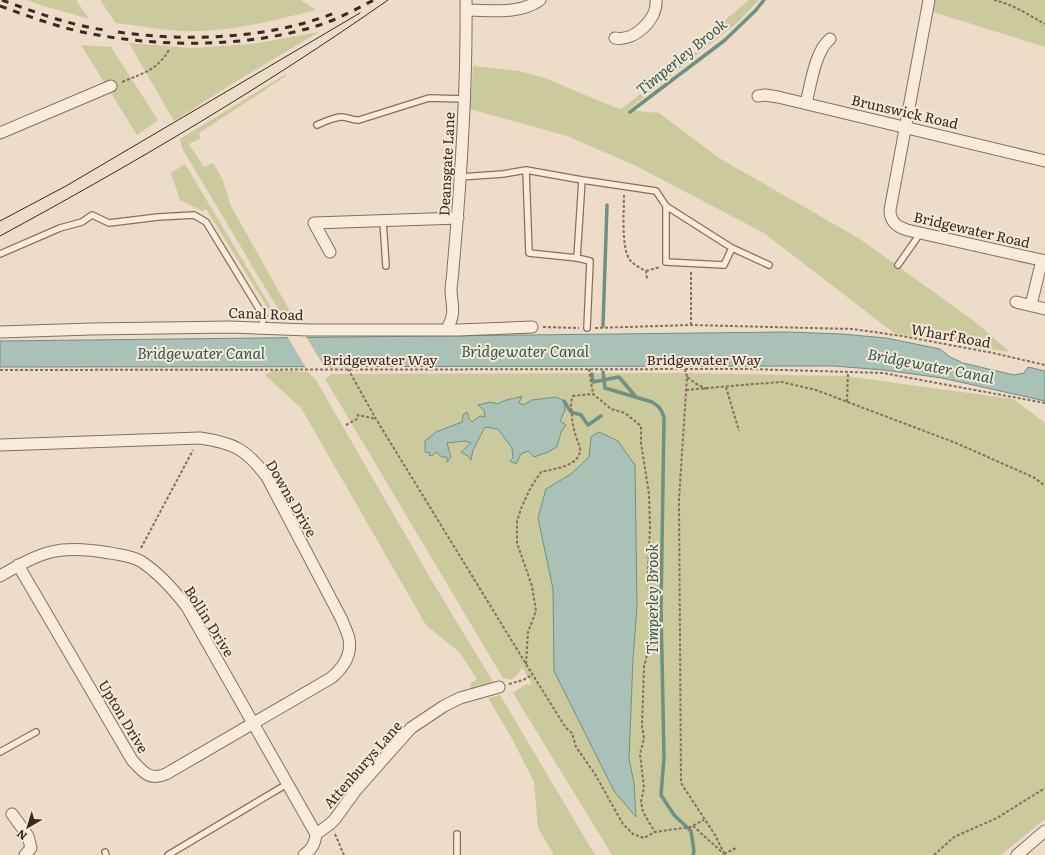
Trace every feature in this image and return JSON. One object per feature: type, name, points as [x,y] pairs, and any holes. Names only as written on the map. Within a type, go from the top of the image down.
[{"type":"street","points":[[466,5],[516,10],[532,6],[540,0]]},
{"type":"street","points":[[615,38],[620,40],[628,38],[649,23],[655,12],[656,0]]},
{"type":"street","points":[[905,126],[929,0]]},
{"type":"street","name":"Deansgate Lane","points":[[447,329],[452,320],[454,305],[451,291],[458,218],[467,38],[466,5]]},
{"type":"street","points":[[806,103],[819,52],[824,43],[830,38]]},
{"type":"street","points":[[0,133],[111,86]]},
{"type":"street","name":"Brunswick Road","points":[[758,96],[770,95],[806,103],[1045,161]]},
{"type":"street","name":"Bridgewater Road","points":[[905,126],[890,210],[890,216],[894,222],[904,229],[1043,260]]},
{"type":"street","points":[[330,252],[314,223],[458,218]]},
{"type":"street","points":[[1031,305],[1043,260]]},
{"type":"street","points":[[1016,302],[1045,309]]},
{"type":"street","name":"Canal Road","points":[[0,332],[99,328],[231,327],[309,330],[458,330],[532,327]]},
{"type":"street","name":"Downs Drive","points":[[0,445],[200,438],[222,441],[234,446],[246,453],[257,464],[266,477],[338,613],[349,638],[349,653],[346,662],[339,672],[331,678],[253,724]]},
{"type":"street","name":"Bollin Drive","points":[[0,576],[39,555],[65,548],[86,548],[136,558],[160,575],[187,607],[316,834]]},
{"type":"street","name":"Upton Drive","points":[[18,565],[132,760],[145,773],[152,777],[159,777],[166,774],[253,724]]},
{"type":"street","name":"Attenburys Lane","points":[[316,834],[330,824],[356,790],[411,728],[444,706],[460,698],[499,687]]},
{"type":"street","points":[[12,814],[28,836],[31,848],[26,855]]},
{"type":"street","points":[[1017,855],[1045,831]]},
{"type":"street","points":[[304,855],[310,851],[315,842],[316,834]]},
{"type":"lane","points":[[317,124],[339,117],[354,121],[359,120],[429,98],[464,99]]},
{"type":"lane","points":[[460,177],[502,174],[526,170],[656,191],[666,206],[732,248],[769,265]]},
{"type":"lane","points":[[526,170],[529,253],[577,258],[590,261],[587,328]]},
{"type":"lane","points":[[577,258],[582,180]]},
{"type":"lane","points":[[666,206],[666,262],[724,265],[732,248]]},
{"type":"lane","points":[[0,254],[54,230],[82,222],[92,215],[109,223],[158,217],[194,215],[206,222],[264,317],[261,328]]},
{"type":"lane","points":[[383,221],[386,266]]},
{"type":"lane","points":[[898,265],[917,238],[919,232]]},
{"type":"lane","points":[[0,752],[36,732]]},
{"type":"lane","points":[[168,855],[287,784]]},
{"type":"lane","points":[[457,834],[458,855]]},
{"type":"path","points":[[994,0],[1002,2],[1045,24]]},
{"type":"path","points":[[111,86],[154,68],[169,50]]},
{"type":"path","points":[[621,186],[624,248],[630,260],[639,268],[646,271],[660,267],[666,262]]},
{"type":"path","points":[[691,263],[691,325]]},
{"type":"path","points":[[646,271],[647,279]]},
{"type":"path","name":"Wharf Road","points":[[532,327],[587,328],[691,325],[853,329],[902,336],[993,353],[1045,365]]},
{"type":"path","points":[[348,368],[376,419],[532,675],[566,728],[572,734],[576,747],[595,774],[623,824],[633,834],[644,838],[655,832],[684,829],[704,820]]},
{"type":"path","points":[[685,368],[686,390],[679,499],[680,783],[714,835],[724,855]]},
{"type":"path","name":"Bridgewater Way","points":[[0,370],[748,368],[883,373],[1045,403]]},
{"type":"path","points":[[589,369],[593,394],[611,409],[625,413],[641,426],[641,443],[648,494],[650,527],[648,570],[650,617],[648,651],[644,667],[642,726],[644,738],[640,754],[644,788],[641,802],[643,812],[655,832]]},
{"type":"path","points":[[847,402],[848,372]]},
{"type":"path","points":[[686,378],[707,389]]},
{"type":"path","points":[[686,390],[782,382],[816,390],[956,443],[1035,478],[1045,486]]},
{"type":"path","points":[[726,387],[739,431]]},
{"type":"path","points":[[526,664],[528,632],[536,611],[532,586],[517,543],[517,521],[525,500],[541,472],[568,465],[575,460],[578,455],[580,448],[576,439],[572,419],[571,402],[573,396],[593,394]]},
{"type":"path","points":[[346,425],[357,419],[358,415],[376,419]]},
{"type":"path","points":[[136,558],[200,438]]},
{"type":"path","points":[[499,687],[523,680],[532,675]]},
{"type":"path","points":[[934,855],[954,837],[997,818],[1045,788]]},
{"type":"path","points":[[330,824],[344,855]]},
{"type":"path","points":[[693,826],[724,855]]},
{"type":"path","points":[[724,855],[736,848]]},
{"type":"green space","points":[[27,0],[76,0],[89,19],[41,5]]},
{"type":"green space","points":[[100,0],[301,0],[316,10],[266,22],[231,28],[180,31],[116,23]]},
{"type":"green space","points":[[749,0],[759,0],[738,22],[628,110],[659,113],[719,158],[860,239],[974,321],[1010,352],[894,333],[764,233],[634,165],[567,136],[470,109],[473,66],[519,71],[545,78],[621,109],[712,39],[712,31]]},
{"type":"green space","points":[[931,0],[1045,0],[1045,47],[930,11]]},
{"type":"green space","points":[[319,32],[235,82],[174,121],[129,43],[191,48],[252,44]]},
{"type":"green space","points":[[81,45],[111,47],[158,120],[137,135]]},
{"type":"green space","points":[[286,74],[286,76],[199,133],[201,138],[189,144],[204,167],[213,163],[222,178],[231,206],[291,313],[282,316],[182,148],[180,139]]},
{"type":"green space","points":[[185,164],[279,321],[277,323],[206,209],[202,211],[180,200],[171,173]]},
{"type":"green space","points":[[274,370],[308,372],[316,380],[435,586],[495,685],[472,691],[470,684],[477,679],[459,652],[426,625],[301,408],[265,375]]},
{"type":"green space","points":[[689,373],[845,376],[1013,399],[1045,423],[1045,819],[1001,855],[612,855],[513,693],[526,684],[532,685],[522,667],[519,673],[511,680],[503,678],[325,379],[332,374]]},
{"type":"green space","points":[[500,695],[595,855],[554,855],[538,828],[534,782],[510,735],[488,698]]},
{"type":"water","name":"Bridgewater Canal","points":[[788,332],[842,334],[886,338],[940,349],[950,357],[963,363],[1014,375],[1024,373],[1028,367],[1045,371],[1045,401],[942,378],[884,370],[834,366],[0,367],[0,341]]},
{"type":"water","points":[[522,396],[519,403],[523,405],[532,400],[556,397],[564,401],[565,410],[560,421],[566,425],[561,432],[557,447],[534,457],[528,451],[521,454],[516,464],[510,461],[513,458],[512,448],[498,429],[485,427],[473,450],[471,460],[468,456],[461,452],[471,443],[465,441],[447,443],[451,457],[447,462],[447,457],[442,457],[436,452],[432,456],[429,455],[430,453],[425,452],[425,441],[436,432],[462,422],[463,415],[467,412],[469,419],[472,422],[480,416],[485,417],[484,410],[478,405],[491,402],[498,404]]},
{"type":"water","points":[[599,432],[618,441],[635,465],[637,606],[633,659],[629,759],[634,783],[636,817],[614,791],[554,671],[553,589],[538,518],[546,489],[571,474],[589,457],[591,437]]},
{"type":"pier","points":[[305,335],[325,368],[306,368],[287,336]]},
{"type":"waterway","name":"Timperley Brook","points":[[630,112],[725,40],[756,10],[764,0]]},
{"type":"waterway","name":"Timperley Brook","points":[[603,326],[607,205]]},
{"type":"waterway","name":"Timperley Brook","points":[[603,372],[605,388],[652,402],[657,405],[664,418],[661,608],[664,758],[661,795],[674,815],[691,831],[694,851],[693,855]]},
{"type":"waterway","points":[[592,374],[593,382],[619,377],[636,397]]},
{"type":"waterway","points":[[564,401],[571,412],[581,415],[588,425],[601,416]]},
{"type":"tram line","points":[[0,236],[149,153],[197,124],[294,63],[388,0]]},
{"type":"tram line","points":[[0,221],[66,186],[360,13]]},
{"type":"railway","points":[[2,0],[65,21],[104,30]]},
{"type":"railway","points":[[0,6],[76,31],[114,38],[142,41],[200,43],[230,42],[286,34],[329,22],[374,0]]},
{"type":"railway","points":[[118,32],[172,37],[229,36],[285,28],[337,12]]}]
